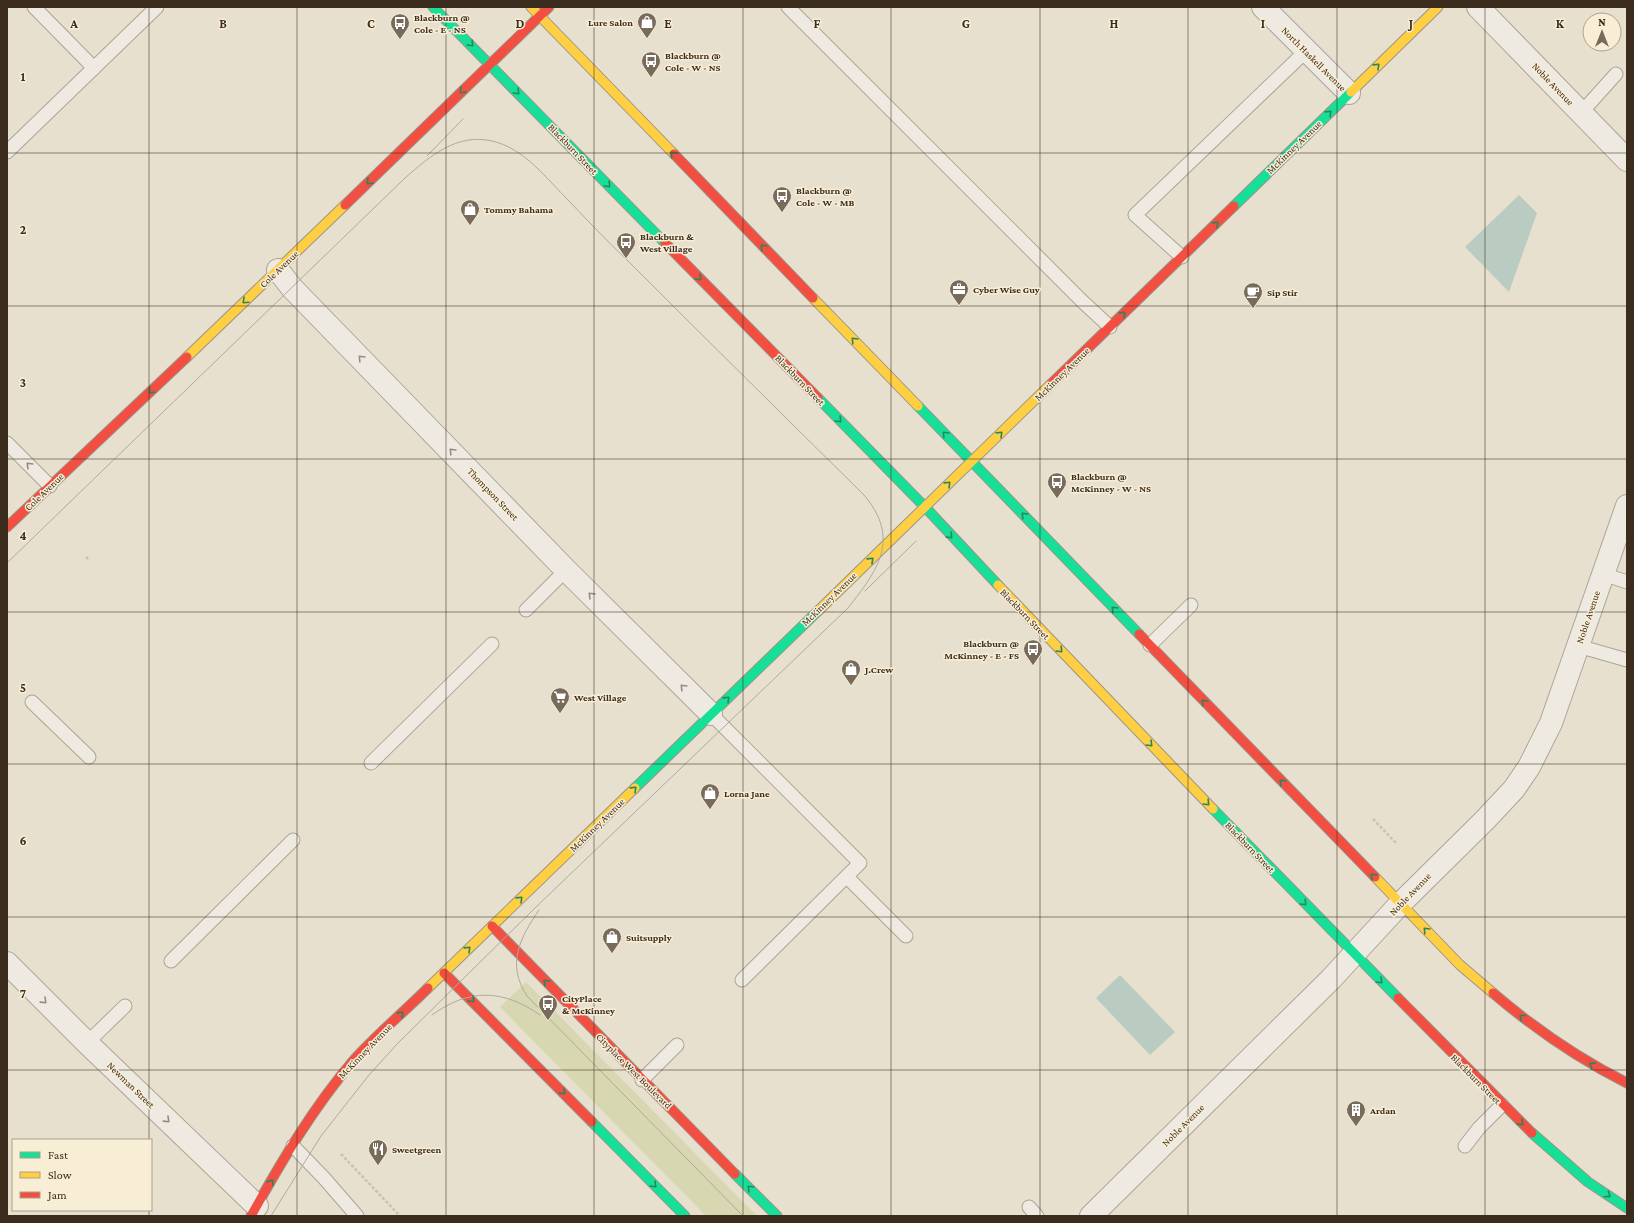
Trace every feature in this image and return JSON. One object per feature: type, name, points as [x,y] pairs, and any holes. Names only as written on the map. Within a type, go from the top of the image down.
[{"type":"street","name":"Blackburn Street","points":[[433,7],[924,507],[954,540],[1353,954],[1502,1105],[1547,1148],[1588,1182],[1627,1208]]},
{"type":"street","points":[[530,7],[1460,965],[1494,996],[1554,1040],[1600,1070],[1627,1083]]},
{"type":"street","name":"Cole Avenue","points":[[9,522],[50,486],[278,270],[549,7]]},
{"type":"street","name":"North Haskell Avenue","points":[[1263,7],[1349,93]]},
{"type":"street","name":"McKinney Avenue","points":[[254,1211],[315,1110],[337,1080],[355,1059],[972,462],[1438,7]]},
{"type":"street","name":"Noble Avenue","points":[[1478,7],[1627,160]]},
{"type":"street","name":"Thompson Street","points":[[278,270],[292,288],[566,570],[711,714]]},
{"type":"street","name":"Noble Avenue","points":[[1091,1216],[1331,979],[1400,904],[1485,820],[1514,789],[1529,767],[1551,723],[1627,506]]},
{"type":"street","name":"Cityplace West Boulevard","points":[[492,926],[777,1216]]},
{"type":"street","name":"Newman Street","points":[[7,963],[254,1211]]},
{"type":"street","points":[[444,973],[685,1216]]},
{"type":"lane","points":[[34,7],[94,68]]},
{"type":"lane","points":[[7,152],[156,7]]},
{"type":"lane","points":[[788,7],[1065,284],[1110,327]]},
{"type":"lane","points":[[1182,257],[1135,215],[1306,51]]},
{"type":"lane","points":[[1581,113],[1616,74]]},
{"type":"lane","points":[[7,443],[50,486]]},
{"type":"lane","points":[[526,610],[566,570]]},
{"type":"lane","points":[[1603,574],[1627,582]]},
{"type":"lane","points":[[1150,645],[1191,606]]},
{"type":"lane","points":[[371,763],[492,644]]},
{"type":"lane","points":[[1578,646],[1627,660]]},
{"type":"lane","points":[[32,702],[89,757]]},
{"type":"lane","points":[[711,714],[860,863],[742,980]]},
{"type":"lane","points":[[171,961],[293,840]]},
{"type":"lane","points":[[846,877],[906,936]]},
{"type":"lane","points":[[87,1043],[125,1006]]},
{"type":"lane","points":[[642,1080],[677,1046]]},
{"type":"lane","points":[[1465,1146],[1478,1128],[1502,1105]]},
{"type":"lane","points":[[292,1146],[324,1178],[357,1216]]},
{"type":"path","points":[[86,557],[89,560]]},
{"type":"path","points":[[1373,819],[1396,844]]},
{"type":"path","points":[[341,1154],[400,1216]]},
{"type":"green space","points":[[526,982],[757,1216],[706,1216],[500,1007]]},
{"type":"shaded area","points":[[1519,195],[1537,213],[1509,292],[1465,247]]},
{"type":"shaded area","points":[[1120,975],[1175,1032],[1150,1055],[1096,998]]},
{"type":"tram line","points":[[427,156],[463,119]]},
{"type":"tram line","points":[[7,563],[405,178],[424,162],[445,148],[467,140],[479,139],[504,145],[525,157],[534,165],[612,246],[864,495],[875,511],[881,526],[883,540],[881,554],[876,567],[848,608],[536,907],[398,1043],[369,1075],[321,1136],[271,1216]]},
{"type":"tram line","points":[[865,591],[916,541]]},
{"type":"tram line","points":[[539,910],[526,931],[518,952],[517,973],[527,996],[743,1216]]},
{"type":"tram line","points":[[432,1015],[459,1000],[473,996],[486,995],[499,996],[513,1000],[540,1015]]},
{"type":"traffic: fast","points":[[433,7],[665,243]]},
{"type":"traffic: fast","points":[[1234,206],[1351,92]]},
{"type":"traffic: fast","points":[[818,398],[925,507],[998,585]]},
{"type":"traffic: fast","points":[[918,406],[1139,634]]},
{"type":"traffic: fast","points":[[635,788],[819,610]]},
{"type":"traffic: fast","points":[[1213,809],[1398,998]]},
{"type":"traffic: fast","points":[[592,1122],[685,1216]]},
{"type":"traffic: fast","points":[[1532,1133],[1588,1182],[1627,1208]]},
{"type":"traffic: fast","points":[[735,1174],[777,1216]]},
{"type":"traffic: slow","points":[[531,7],[674,154]]},
{"type":"traffic: slow","points":[[1351,92],[1438,7]]},
{"type":"traffic: slow","points":[[187,357],[345,205]]},
{"type":"traffic: slow","points":[[813,298],[918,406]]},
{"type":"traffic: slow","points":[[819,610],[1051,384]]},
{"type":"traffic: slow","points":[[998,585],[1213,809]]},
{"type":"traffic: slow","points":[[428,988],[635,788]]},
{"type":"traffic: slow","points":[[1375,877],[1460,965],[1493,993]]},
{"type":"traffic: jam","points":[[345,205],[549,7]]},
{"type":"traffic: jam","points":[[674,154],[813,298]]},
{"type":"traffic: jam","points":[[1051,384],[1234,206]]},
{"type":"traffic: jam","points":[[665,243],[818,398]]},
{"type":"traffic: jam","points":[[7,527],[187,357]]},
{"type":"traffic: jam","points":[[1139,634],[1375,877]]},
{"type":"traffic: jam","points":[[492,926],[735,1174]]},
{"type":"traffic: jam","points":[[444,973],[592,1122]]},
{"type":"traffic: jam","points":[[251,1216],[298,1136],[324,1097],[353,1061],[371,1042],[428,988]]},
{"type":"traffic: jam","points":[[1493,993],[1557,1042],[1609,1074],[1627,1083]]},
{"type":"traffic: jam","points":[[1398,998],[1532,1133]]},
{"type":"place","name":"Lure Salon","points":[[647,39]]},
{"type":"place","name":"Blackburn @ Cole - E - NS","points":[[400,40]]},
{"type":"place","name":"Blackburn @ Cole - W - NS","points":[[651,78]]},
{"type":"place","name":"Blackburn @ Cole - W - MB","points":[[782,213]]},
{"type":"place","name":"Tommy Bahama","points":[[470,226]]},
{"type":"place","name":"Blackburn & West Village","points":[[626,259]]},
{"type":"place","name":"Cyber Wise Guy","points":[[959,306]]},
{"type":"place","name":"Sip Stir","points":[[1253,309]]},
{"type":"place","name":"Blackburn @ McKinney - W - NS","points":[[1057,499]]},
{"type":"place","name":"Blackburn @ McKinney - E - FS","points":[[1033,666]]},
{"type":"place","name":"J.Crew","points":[[851,686]]},
{"type":"place","name":"West Village","points":[[560,714]]},
{"type":"place","name":"Lorna Jane","points":[[710,810]]},
{"type":"place","name":"Suitsupply","points":[[612,954]]},
{"type":"place","name":"CityPlace & McKinney","points":[[548,1021]]},
{"type":"place","name":"Ardan","points":[[1356,1127]]},
{"type":"place","name":"Sweetgreen","points":[[378,1166]]}]
